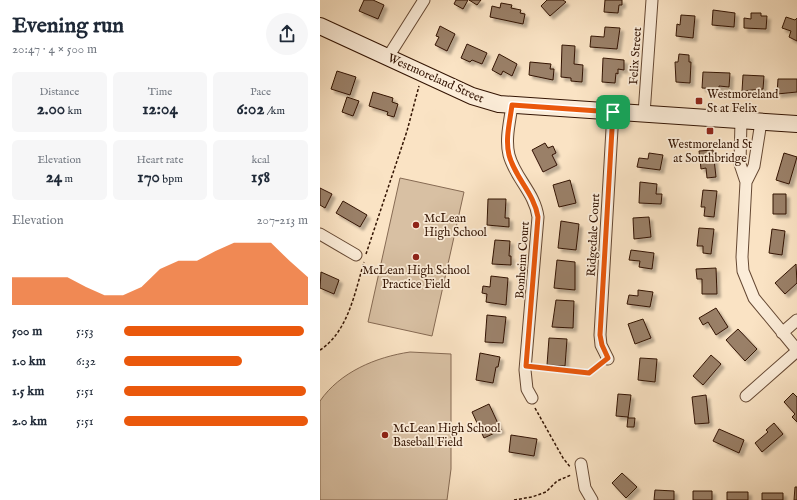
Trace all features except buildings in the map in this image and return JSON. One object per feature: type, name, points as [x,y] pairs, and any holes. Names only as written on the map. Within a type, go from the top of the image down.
[{"type":"main road","name":"Westmoreland Street","points":[[320,26],[472,96],[499,104],[797,124]]},
{"type":"street","points":[[388,57],[424,0]]},
{"type":"street","name":"Felix Street","points":[[644,114],[652,0]]},
{"type":"street","name":"Bonheim Court","points":[[512,105],[508,137],[510,157],[534,201],[538,217],[526,366],[526,380],[532,398]]},
{"type":"street","name":"Ridgedale Court","points":[[608,358],[602,345],[600,335],[613,112]]},
{"type":"street","points":[[741,120],[740,164],[746,182],[742,257],[743,271],[754,298],[797,350],[746,396]]},
{"type":"street","points":[[746,182],[754,166],[761,122]]},
{"type":"street","points":[[320,234],[356,254]]},
{"type":"street","points":[[782,333],[797,320]]},
{"type":"street","points":[[581,464],[582,476],[592,500]]},
{"type":"path","points":[[320,350],[326,346],[347,316],[416,102],[421,72]]},
{"type":"path","points":[[526,366],[589,373],[608,358]]},
{"type":"path","points":[[532,398],[538,415],[562,458],[569,466],[582,476]]},
{"type":"path","points":[[514,500],[532,497],[546,492],[557,481],[570,475]]},
{"type":"shaded area","name":"McLean High School Practice Field","points":[[400,178],[464,192],[432,336],[368,322]]},
{"type":"shaded area","name":"McLean High School Baseball Field","points":[[410,352],[451,354],[451,469],[447,500],[320,500],[320,401],[328,391],[348,374],[372,362],[397,354]]},
{"type":"place","name":"Westmoreland St at Felix","points":[[699,101]]},
{"type":"place","name":"Westmoreland St at Southbridge","points":[[710,131]]},
{"type":"place","name":"McLean High School","points":[[416,225]]},
{"type":"place","name":"McLean High School Practice Field","points":[[416,257]]},
{"type":"place","name":"McLean High School Baseball Field","points":[[385,435]]},
{"type":"route","points":[[512,105],[613,112],[600,335],[605,354],[608,358],[589,373],[526,366],[538,217],[534,201],[510,157],[508,137],[512,105]]}]
